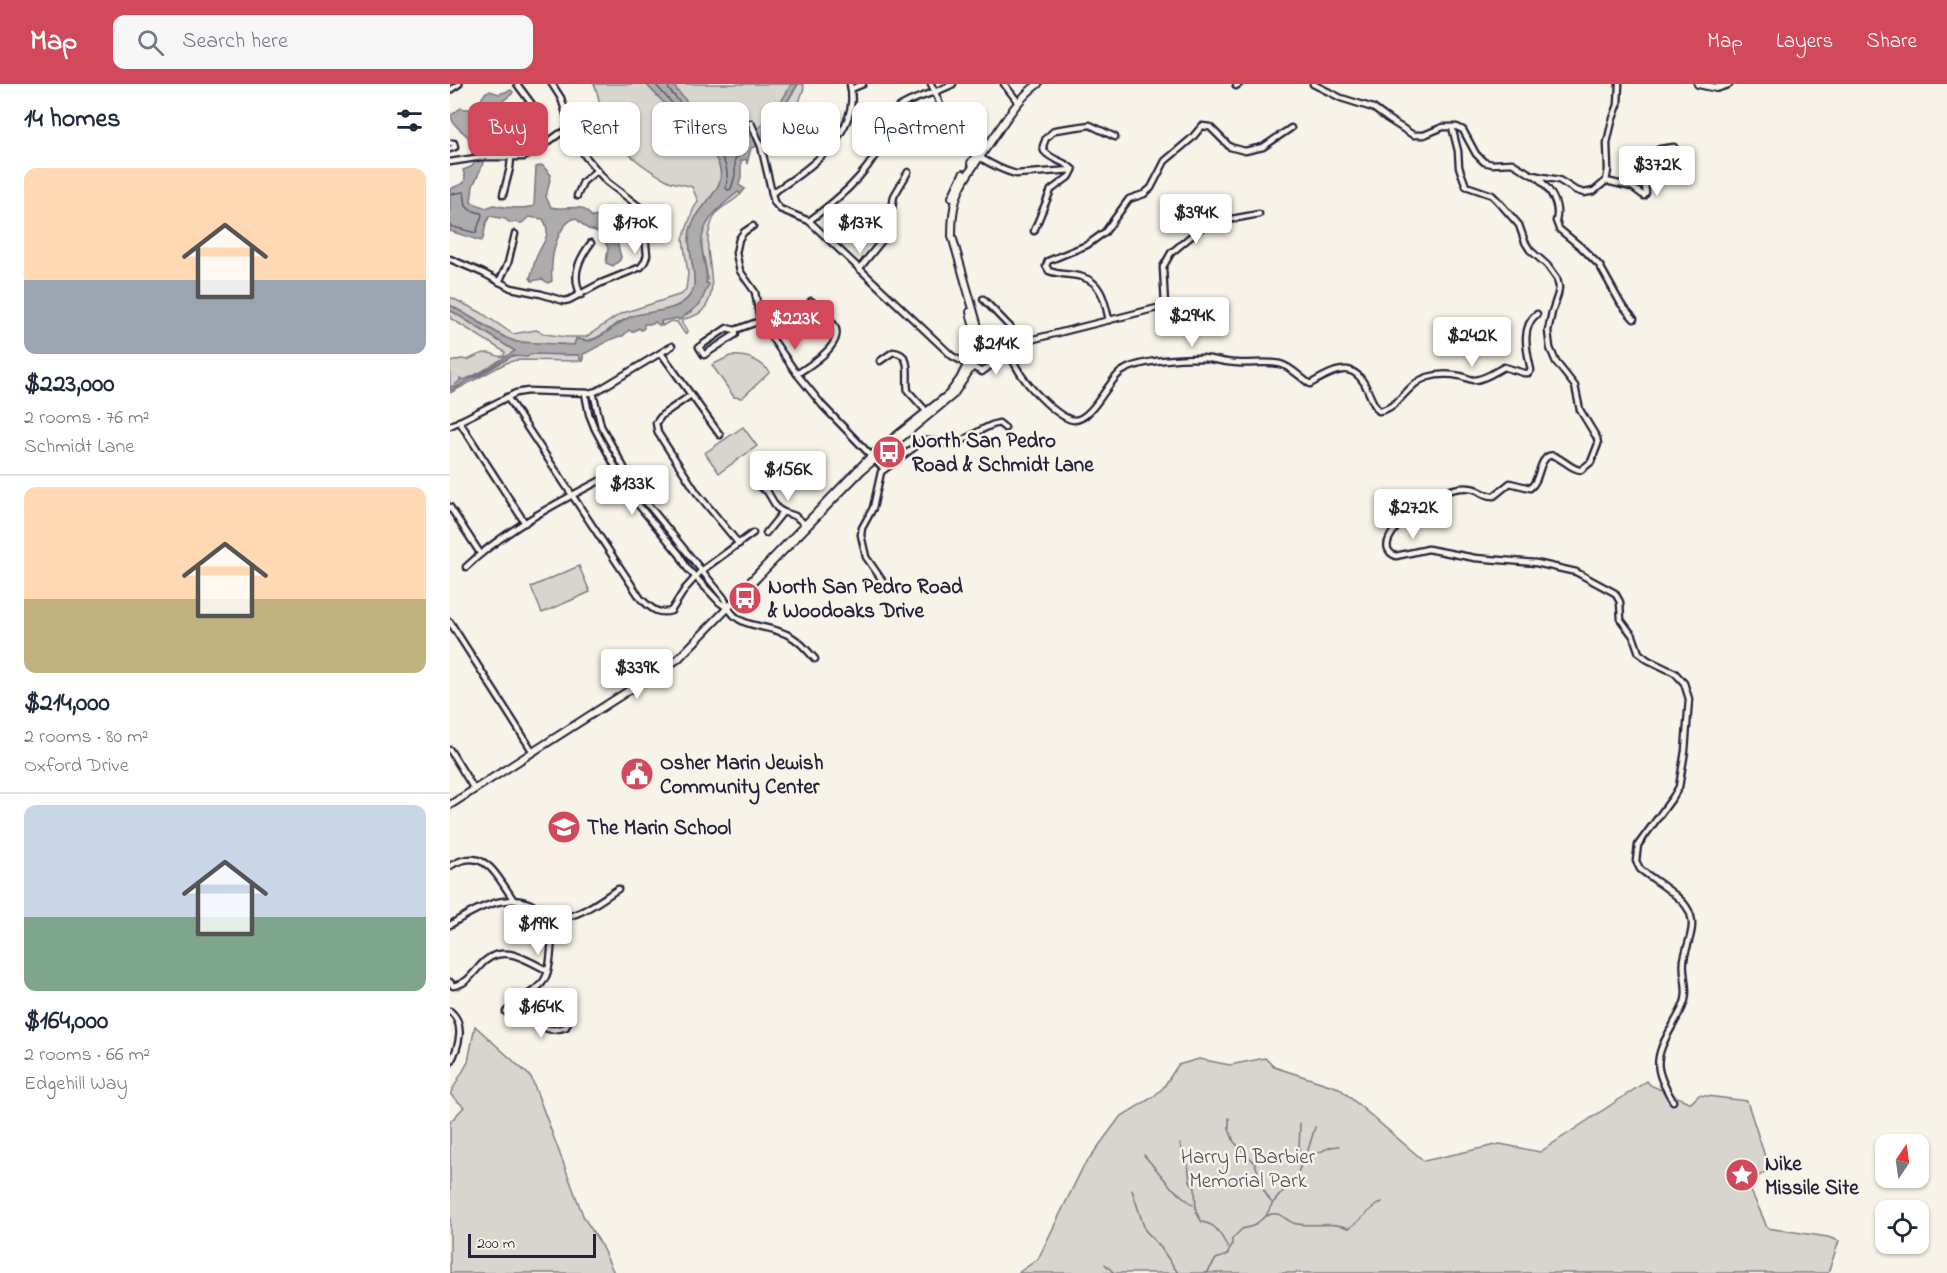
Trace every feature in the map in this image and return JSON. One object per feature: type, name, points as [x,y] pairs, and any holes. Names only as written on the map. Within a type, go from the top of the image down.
[{"type":"main road","points":[[987,143],[1032,84]]},
{"type":"main road","points":[[1017,101],[1038,84]]},
{"type":"main road","points":[[1698,84],[1717,86],[1729,84]]},
{"type":"main road","points":[[450,805],[678,659],[874,457],[953,395],[970,367],[978,343],[977,323],[952,236],[951,222],[956,198],[978,156]]},
{"type":"street","points":[[450,90],[459,84]]},
{"type":"street","points":[[517,84],[530,102]]},
{"type":"street","points":[[552,84],[562,102]]},
{"type":"street","points":[[772,193],[802,174],[834,142],[844,126],[851,106],[851,86],[863,84]]},
{"type":"street","points":[[931,84],[939,102]]},
{"type":"street","points":[[809,221],[841,197],[866,169],[881,145],[892,116],[897,110],[905,104],[953,84]]},
{"type":"street","points":[[1004,84],[1017,101]]},
{"type":"street","points":[[1313,84],[1341,98],[1373,108],[1413,135],[1424,135],[1452,127],[1463,130],[1476,154],[1484,162],[1512,163],[1536,175],[1560,180],[1584,193],[1594,191],[1606,181],[1608,143],[1618,105],[1619,84]]},
{"type":"street","points":[[534,108],[534,118],[504,139],[501,130],[534,108]]},
{"type":"street","points":[[751,123],[761,147],[774,201],[780,209],[809,221],[952,356],[982,372],[1018,345],[1027,341],[1165,306],[1163,267],[1171,253],[1201,228],[1210,224],[1259,214]]},
{"type":"street","points":[[1073,170],[1070,166],[1052,159],[1044,151],[1044,142],[1049,133],[1090,125],[1115,137]]},
{"type":"street","points":[[1108,320],[1102,295],[1090,280],[1081,276],[1049,271],[1046,266],[1048,261],[1087,245],[1105,232],[1129,199],[1151,189],[1165,161],[1192,138],[1202,126],[1210,127],[1230,147],[1245,151],[1263,147],[1291,128]]},
{"type":"street","points":[[1452,127],[1459,167],[1466,186],[1492,195],[1497,200],[1520,225],[1530,250],[1547,265],[1557,279],[1558,292],[1548,331],[1550,348],[1556,362],[1575,386],[1580,410],[1598,444],[1592,462],[1581,470],[1572,468],[1552,455],[1548,456],[1542,464],[1534,485],[1530,488],[1510,483],[1494,496],[1468,488],[1437,495],[1424,508],[1405,519],[1390,536],[1387,547],[1392,554],[1396,555],[1428,549],[1475,558],[1536,563],[1576,572],[1615,593],[1620,602],[1621,620],[1633,636],[1639,653],[1675,673],[1686,687],[1689,708],[1679,786],[1643,836],[1636,855],[1640,868],[1682,902],[1691,916],[1692,933],[1683,965],[1686,992],[1684,1002],[1659,1052],[1659,1073],[1673,1101]]},
{"type":"street","points":[[450,143],[455,145],[452,149],[453,162],[482,157],[524,157],[560,134]]},
{"type":"street","points":[[1606,181],[1632,187],[1644,196],[1645,185],[1636,170],[1639,160],[1660,149],[1674,147]]},
{"type":"street","points":[[450,259],[519,291],[541,294],[564,301],[641,267],[647,255],[646,223],[643,212],[596,171],[585,156]]},
{"type":"street","points":[[978,156],[1016,174],[1073,170]]},
{"type":"street","points":[[503,195],[511,158]]},
{"type":"street","points":[[1034,231],[1051,190],[1070,176],[1073,170]]},
{"type":"street","points":[[577,196],[583,182],[596,171]]},
{"type":"street","points":[[859,269],[888,233],[894,196],[909,172]]},
{"type":"street","points":[[1536,175],[1546,185],[1556,202],[1558,213],[1556,221],[1559,229],[1600,266],[1621,304],[1634,319]]},
{"type":"street","points":[[753,226],[744,231],[739,239],[736,253],[740,271],[755,292],[760,321],[797,374],[823,406],[884,469]]},
{"type":"street","points":[[499,282],[508,263],[515,234]]},
{"type":"street","points":[[581,295],[577,287],[576,276],[582,255],[591,243]]},
{"type":"street","points":[[983,299],[1011,328],[1018,345]]},
{"type":"street","points":[[797,374],[835,343],[837,330],[834,324],[811,301]]},
{"type":"street","points":[[1008,352],[1023,377],[1042,399],[1063,416],[1072,420],[1078,420],[1090,411],[1115,376],[1130,366],[1202,358],[1235,363],[1281,364],[1310,384],[1340,369],[1349,370],[1358,375],[1379,411],[1396,404],[1419,380],[1429,376],[1454,375],[1474,380],[1504,367],[1529,373],[1531,370],[1526,335],[1528,327],[1537,314]]},
{"type":"street","points":[[735,330],[736,334],[704,355],[699,347],[727,328],[735,330],[760,321]]},
{"type":"street","points":[[450,426],[507,397],[528,391],[593,392],[672,346]]},
{"type":"street","points":[[880,361],[893,352],[899,352],[904,356],[907,364],[908,391],[929,413]]},
{"type":"street","points":[[661,353],[720,435]]},
{"type":"street","points":[[593,392],[601,426],[623,469],[649,507],[724,598],[731,614],[740,621],[791,637],[815,659]]},
{"type":"street","points":[[585,393],[595,429],[634,501],[674,547],[695,578],[727,608]]},
{"type":"street","points":[[691,395],[662,415],[656,423],[658,433],[697,493],[739,544]]},
{"type":"street","points":[[507,397],[641,599],[653,610],[662,613],[670,611],[701,571],[753,533]]},
{"type":"street","points":[[459,421],[525,523]]},
{"type":"street","points":[[882,580],[866,557],[861,535],[862,528],[873,508],[878,480],[884,469],[923,441],[952,444],[989,425],[999,423],[1005,428]]},
{"type":"street","points":[[465,567],[480,553],[525,523],[623,469]]},
{"type":"street","points":[[760,488],[767,491],[777,508],[795,516],[806,525]]},
{"type":"street","points":[[450,507],[480,553]]},
{"type":"street","points":[[766,533],[783,512]]},
{"type":"street","points":[[450,622],[533,752]]},
{"type":"street","points":[[450,750],[474,789]]},
{"type":"street","points":[[450,866],[458,861],[473,858],[486,862],[513,899]]},
{"type":"street","points":[[450,925],[484,907],[513,899],[530,903],[541,913],[553,919],[573,916],[618,889]]},
{"type":"street","points":[[506,1012],[512,1004],[543,982],[548,971],[553,919]]},
{"type":"street","points":[[450,982],[453,986],[465,984],[483,962],[496,954],[515,954],[548,971]]},
{"type":"street","points":[[527,995],[537,1022],[548,1030],[555,1031],[566,1027],[570,1017]]},
{"type":"street","points":[[450,1011],[461,1027],[455,1054],[450,1063]]},
{"type":"street","points":[[1738,1167],[1745,1178]]},
{"type":"green space","points":[[594,84],[646,84],[663,102],[652,102],[652,156],[714,156],[721,176],[719,185],[696,217],[689,235],[694,288],[685,301],[677,306],[632,317],[593,339],[576,339],[574,345],[517,342],[506,338],[450,305],[450,297],[480,312],[513,334],[536,330],[545,334],[566,337],[586,337],[620,314],[682,294],[686,289],[688,274],[683,239],[698,201],[692,187],[660,176],[632,156],[640,156],[640,102],[600,102]]},
{"type":"green space","points":[[655,84],[793,84],[786,102],[761,102],[761,134],[749,143],[749,102],[675,102]]},
{"type":"green space","points":[[798,84],[803,84],[804,88],[799,102],[787,102]]},
{"type":"green space","points":[[738,192],[741,194],[717,212],[711,226],[708,238],[712,281],[709,301],[698,314],[682,320],[688,332],[685,334],[677,322],[671,321],[662,326],[661,321],[679,318],[692,311],[704,295],[707,282],[701,244],[702,234],[717,210]]},
{"type":"green space","points":[[450,310],[515,351],[500,362],[450,388],[450,362],[468,360],[486,353],[504,356],[505,352],[450,318]]},
{"type":"green space","points":[[579,355],[581,361],[516,360],[450,393],[469,379],[477,377],[512,356]]},
{"type":"green space","points":[[730,356],[752,359],[770,372],[742,398],[734,397],[712,365]]},
{"type":"green space","points":[[743,427],[757,446],[719,473],[705,453]]},
{"type":"green space","points":[[579,566],[590,592],[542,613],[531,587]]},
{"type":"green space","points":[[475,1026],[531,1077],[584,1218],[599,1241],[614,1273],[450,1273],[450,1122],[464,1107],[450,1094],[468,1062]]},
{"type":"green space","name":"Harry A Barbier Memorial Park","points":[[1265,1058],[1274,1067],[1339,1088],[1424,1161],[1500,1144],[1540,1152],[1647,1081],[1650,1085],[1691,1103],[1699,1095],[1747,1101],[1769,1169],[1748,1184],[1767,1228],[1828,1237],[1839,1241],[1828,1273],[1018,1273],[1038,1259],[1083,1167],[1120,1117],[1153,1097],[1163,1088],[1178,1065],[1199,1059],[1230,1065]]},
{"type":"water","points":[[646,84],[672,84],[687,102],[663,102]]},
{"type":"water","points":[[791,84],[798,84],[787,102],[780,102]]},
{"type":"water","points":[[511,90],[513,92],[501,102],[481,102],[486,92],[499,94]]},
{"type":"water","points":[[461,108],[468,109],[468,137],[455,125],[451,115]]},
{"type":"water","points":[[761,126],[761,141],[751,148],[749,156],[749,136]]},
{"type":"water","points":[[473,156],[482,156],[483,164],[473,186],[471,202],[486,208],[494,205],[514,208],[534,206],[536,167],[542,165],[551,175],[546,197],[551,207],[582,208],[592,217],[607,215],[620,223],[617,242],[620,260],[613,266],[606,263],[608,248],[602,236],[588,229],[575,218],[568,222],[558,236],[553,255],[552,281],[548,283],[542,279],[532,281],[530,278],[537,255],[547,233],[543,219],[529,217],[522,223],[509,222],[490,216],[481,241],[450,231],[450,189],[464,183],[463,170],[474,164]]},
{"type":"water","points":[[714,156],[749,156],[747,164],[746,159],[741,161],[739,185],[745,189],[741,194],[738,192],[724,203],[712,216],[703,232],[706,283],[709,284],[700,304],[679,320],[677,318],[661,321],[660,326],[655,322],[644,324],[641,330],[639,328],[632,332],[629,330],[623,336],[613,338],[583,354],[583,361],[579,355],[512,356],[450,391],[450,388],[460,381],[460,378],[463,380],[475,376],[515,351],[450,310],[450,305],[506,338],[517,342],[574,345],[576,339],[594,340],[632,316],[672,308],[686,300],[694,288],[689,235],[696,217],[719,185],[721,176]]},
{"type":"waterway","points":[[1229,1118],[1229,1129],[1234,1142],[1255,1163],[1264,1191],[1271,1202]]},
{"type":"waterway","points":[[1300,1123],[1299,1149],[1303,1157]]},
{"type":"waterway","points":[[1306,1157],[1315,1127]]},
{"type":"waterway","points":[[1180,1144],[1188,1164],[1190,1181],[1195,1188],[1196,1212],[1202,1222],[1215,1228],[1228,1248]]},
{"type":"waterway","points":[[1207,1273],[1216,1259],[1227,1255],[1232,1239],[1242,1229],[1253,1226],[1266,1216],[1272,1204],[1285,1189],[1293,1184],[1304,1158],[1339,1146]]},
{"type":"waterway","points":[[1144,1155],[1171,1187],[1193,1205]]},
{"type":"waterway","points":[[1132,1190],[1145,1230],[1178,1273]]},
{"type":"waterway","points":[[1267,1216],[1276,1214],[1297,1224],[1336,1225],[1349,1228],[1382,1202]]},
{"type":"waterway","points":[[1105,1264],[1114,1273]]},
{"type":"place","name":"North San Pedro Road & Schmidt Lane","points":[[889,452]]},
{"type":"place","name":"North San Pedro Road & Woodoaks Drive","points":[[745,598]]},
{"type":"place","name":"Osher Marin Jewish Community Center","points":[[637,774]]},
{"type":"place","name":"The Marin School","points":[[564,827]]},
{"type":"place","name":"Nike Missile Site","points":[[1742,1175]]}]
